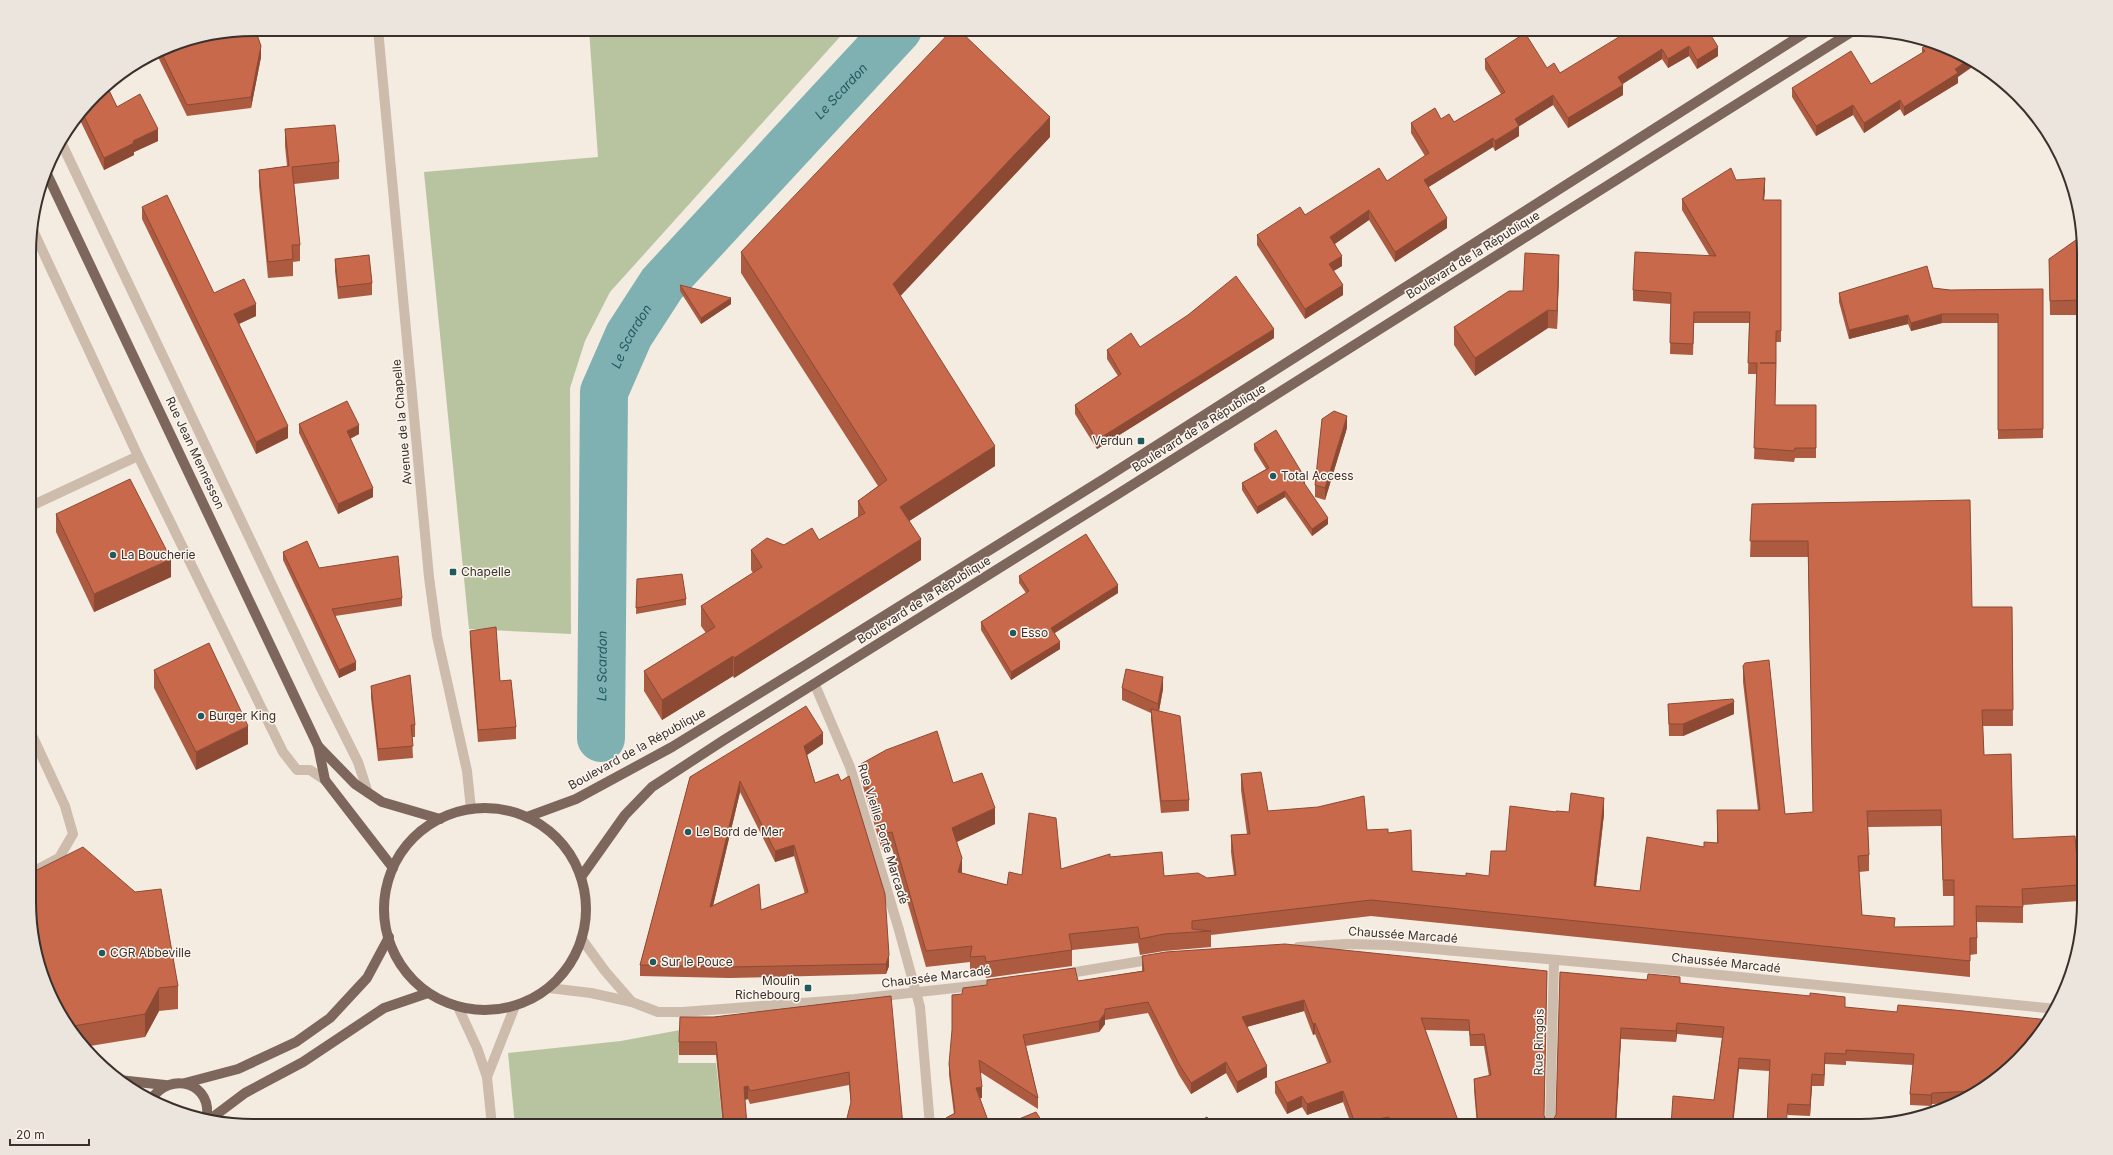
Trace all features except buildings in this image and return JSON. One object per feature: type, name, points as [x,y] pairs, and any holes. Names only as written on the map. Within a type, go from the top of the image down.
[{"type":"main road","name":"Boulevard de la République","points":[[527,817],[576,799],[672,747],[1100,481],[1801,36]]},
{"type":"main road","name":"Boulevard de la République","points":[[581,877],[625,815],[652,787],[724,740],[815,685],[1845,36]]},
{"type":"main road","name":"Rue Jean Mennesson","points":[[49,178],[318,746],[325,780],[393,868]]},
{"type":"main road","name":"Rue Jean Mennesson","points":[[318,746],[355,784],[382,802],[440,819]]},
{"type":"main road","points":[[471,809],[500,809],[527,817],[554,834],[573,859],[581,877],[585,900],[581,938],[578,951],[565,971],[549,988],[532,999],[515,1006],[486,1011],[458,1007],[428,993],[410,977],[396,957],[385,922],[384,905],[393,868],[401,854],[418,834],[440,819],[471,809]]},
{"type":"main road","points":[[185,1083],[238,1069],[302,1038],[330,1018],[367,978],[389,937]]},
{"type":"main road","points":[[215,1116],[245,1093],[303,1062],[384,1008],[428,993]]},
{"type":"main road","points":[[131,1081],[165,1085]]},
{"type":"main road","points":[[154,1095],[156,1091],[165,1085],[175,1082],[185,1083],[194,1087],[202,1094],[206,1104],[206,1114]]},
{"type":"street","name":"Avenue de la Chapelle","points":[[379,36],[429,577],[437,636],[467,771],[471,809]]},
{"type":"street","points":[[63,147],[319,684],[358,762],[368,793]]},
{"type":"street","points":[[36,237],[138,456],[283,752],[297,770],[310,770],[325,780]]},
{"type":"street","points":[[36,504],[138,456]]},
{"type":"street","name":"Rue Vieille Porte Marcadé","points":[[815,685],[850,767],[920,1007],[929,1119]]},
{"type":"street","points":[[36,744],[65,806],[73,834],[59,858],[36,870]]},
{"type":"street","name":"Chaussée Marcadé","points":[[581,938],[605,972],[632,1002]]},
{"type":"street","name":"Chaussée Marcadé","points":[[1291,948],[1346,944],[1388,945],[2049,1008]]},
{"type":"street","points":[[1054,976],[1165,957]]},
{"type":"street","name":"Rue Ringois","points":[[1550,1119],[1554,960]]},
{"type":"street","name":"Chaussée Marcadé","points":[[549,988],[591,993],[632,1002],[658,1012],[684,1012],[780,1006],[916,994],[1009,982]]},
{"type":"street","points":[[487,1078],[515,1006]]},
{"type":"street","points":[[458,1007],[477,1048],[487,1078],[491,1119]]},
{"type":"green space","points":[[589,36],[841,36],[610,292],[585,341],[570,388],[571,634],[469,629],[424,172],[598,157]]},
{"type":"green space","points":[[680,1030],[678,1063],[716,1063],[722,1119],[514,1119],[508,1053],[621,1041]]},
{"type":"waterway","name":"Le Scardon","points":[[601,738],[604,392],[629,335],[662,284],[892,36]]},
{"type":"place","name":"Verdun","points":[[1141,441]]},
{"type":"place","name":"Total Access","points":[[1273,476]]},
{"type":"place","name":"La Boucherie","points":[[113,555]]},
{"type":"place","name":"Chapelle","points":[[453,572]]},
{"type":"place","name":"Esso","points":[[1013,633]]},
{"type":"place","name":"Burger King","points":[[201,716]]},
{"type":"place","name":"Le Bord de Mer","points":[[688,832]]},
{"type":"place","name":"CGR Abbeville","points":[[102,953]]},
{"type":"place","name":"Sur le Pouce","points":[[653,962]]},
{"type":"place","name":"Moulin Richebourg","points":[[808,988]]}]
